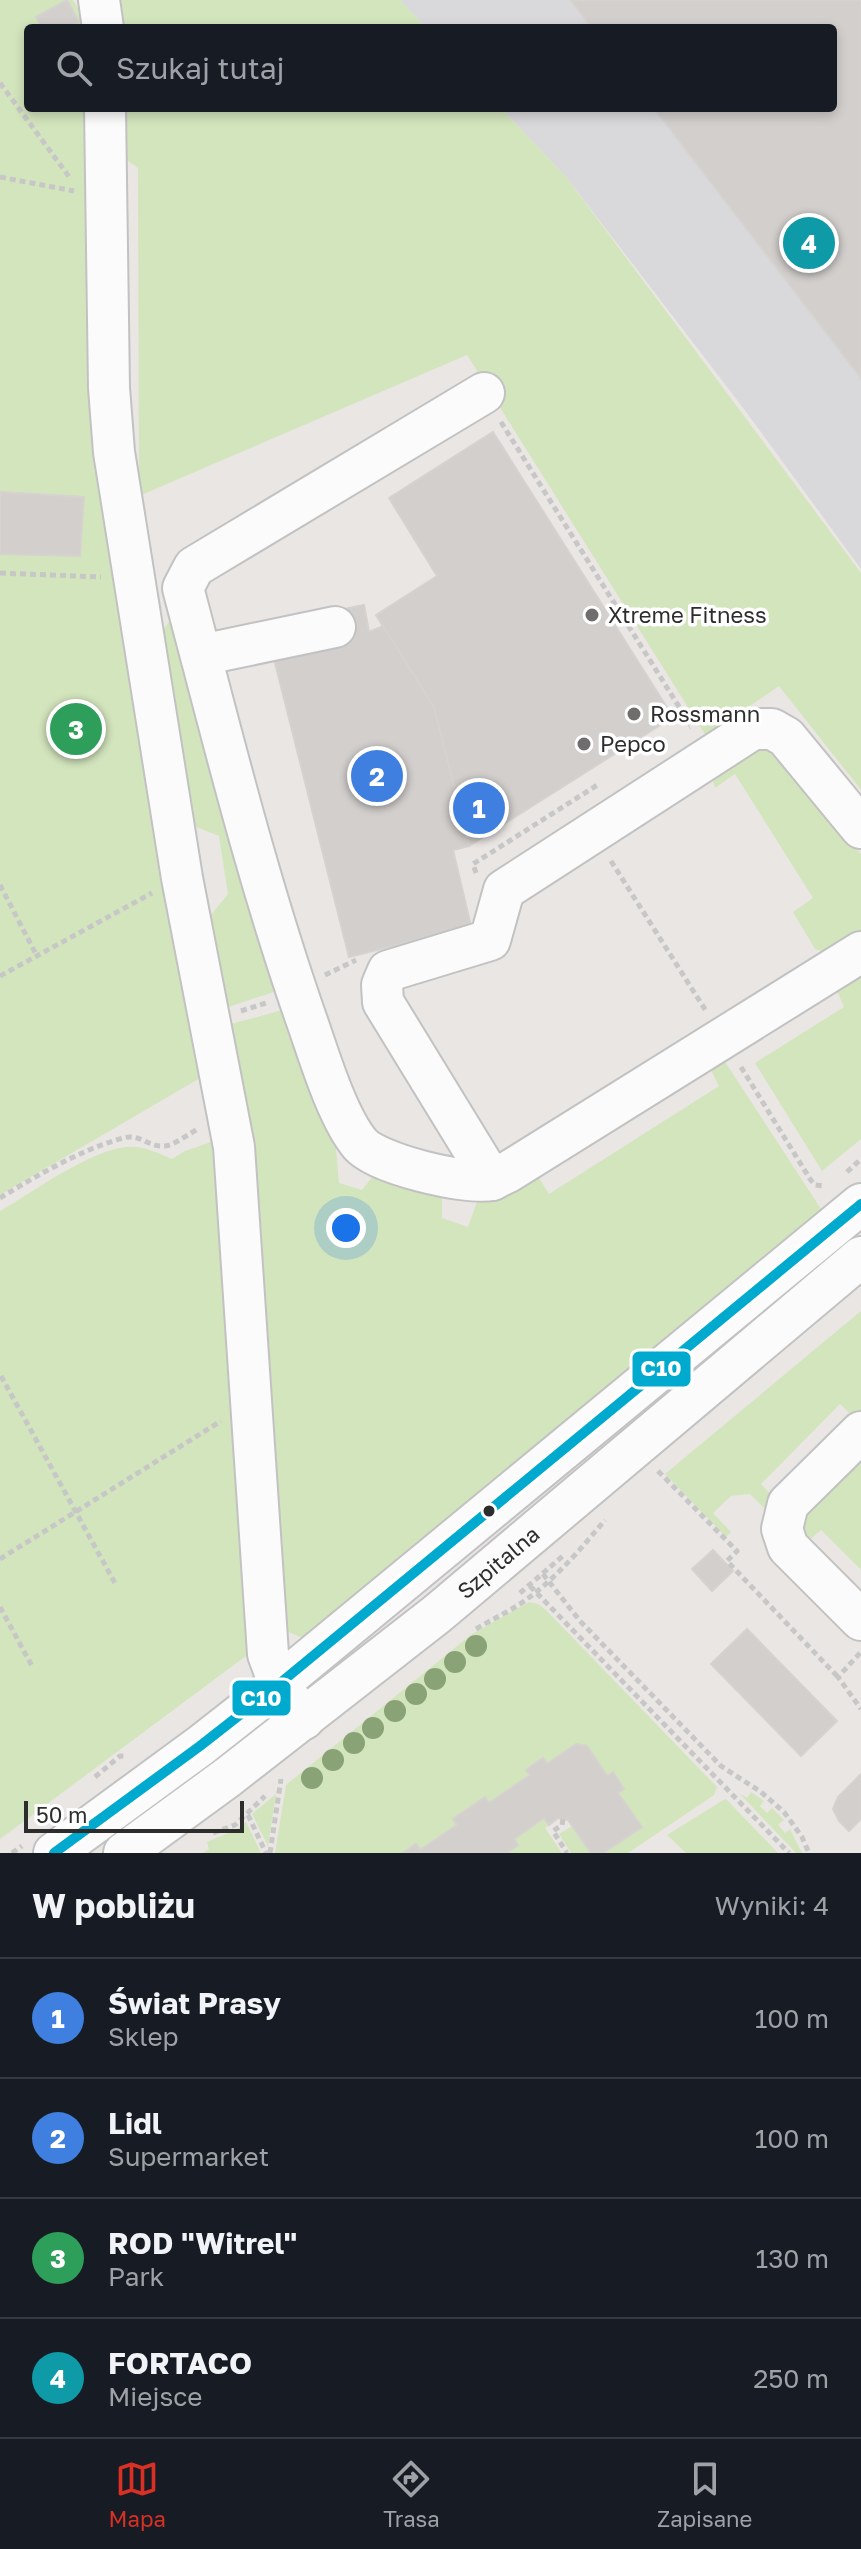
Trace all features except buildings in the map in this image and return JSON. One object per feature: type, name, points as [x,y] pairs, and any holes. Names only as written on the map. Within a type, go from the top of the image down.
[{"type":"street","points":[[99,0],[102,24]]},
{"type":"street","points":[[105,112],[109,388],[114,452],[182,878],[234,1147],[268,1654],[279,1684],[304,1719]]},
{"type":"street","points":[[492,407],[194,567],[183,588],[251,845],[297,992],[350,1129],[366,1150],[379,1157],[470,1182],[492,1180],[861,952]]},
{"type":"street","points":[[201,655],[335,627]]},
{"type":"street","points":[[492,1180],[383,1002],[382,985],[388,971],[490,940],[504,890],[753,729],[772,729],[786,737],[861,828]]},
{"type":"street","points":[[54,1853],[279,1684],[861,1204]]},
{"type":"street","name":"Szpitalna","points":[[124,1853],[304,1719],[494,1568],[861,1257]]},
{"type":"street","points":[[861,1432],[788,1504],[782,1529],[788,1547],[861,1620]]},
{"type":"path","points":[[0,83],[81,192],[0,177]]},
{"type":"path","points":[[492,407],[691,726],[678,734]]},
{"type":"path","points":[[0,573],[134,578]]},
{"type":"path","points":[[476,876],[473,864],[611,776]]},
{"type":"path","points":[[0,976],[182,878]]},
{"type":"path","points":[[0,885],[37,956]]},
{"type":"path","points":[[210,1022],[297,992],[340,966],[368,957]]},
{"type":"path","points":[[0,1198],[95,1148],[127,1136],[140,1137],[166,1147],[228,1108]]},
{"type":"path","points":[[1,1376],[116,1585]]},
{"type":"path","points":[[0,1559],[252,1402]]},
{"type":"path","points":[[653,1466],[737,1551],[727,1561],[838,1677],[861,1709]]},
{"type":"path","points":[[543,1574],[580,1621],[721,1766],[761,1792],[784,1812],[809,1853]]},
{"type":"path","points":[[530,1586],[789,1853]]},
{"type":"path","points":[[0,1607],[33,1668]]},
{"type":"path","points":[[838,1677],[861,1653]]},
{"type":"path","points":[[268,1853],[281,1770]]},
{"type":"path","points":[[247,1814],[268,1853]]},
{"type":"path","points":[[563,1819],[562,1825],[553,1831],[567,1853]]},
{"type":"shaded area","points":[[400,0],[861,0],[861,569],[744,409],[566,177],[505,112],[837,112],[837,24],[422,24]]},
{"type":"green space","points":[[0,0],[73,0],[88,24],[24,24],[24,112],[95,112],[101,413],[207,1074],[0,1195]]},
{"type":"green space","points":[[113,0],[400,0],[422,24],[114,24]]},
{"type":"green space","points":[[117,112],[505,112],[566,177],[861,573],[861,790],[779,686],[706,736],[467,355],[139,496],[138,168],[118,154]]},
{"type":"green space","points":[[171,619],[227,832],[280,990],[222,1009],[205,922],[228,894],[219,836],[186,823],[156,640]]},
{"type":"green space","points":[[752,746],[768,747],[779,754],[861,854],[861,936],[824,952],[815,949],[793,912],[813,898],[735,774],[715,788],[713,781],[717,768]]},
{"type":"green space","points":[[861,965],[861,1139],[822,1171],[755,1063],[844,1007],[833,982]]},
{"type":"green space","points":[[286,1009],[334,1126],[339,1183],[362,1190],[377,1171],[442,1192],[442,1218],[468,1227],[479,1196],[536,1173],[549,1194],[719,1086],[707,1062],[720,1054],[821,1209],[312,1637],[300,1637],[282,1629],[227,1025]]},
{"type":"green space","points":[[223,1138],[258,1601],[246,1656],[0,1839],[0,1211],[66,1170],[104,1152],[136,1147],[172,1159],[185,1151]]},
{"type":"green space","points":[[861,1311],[861,1416],[857,1420],[840,1404],[761,1484],[776,1500],[764,1508],[750,1494],[731,1496],[713,1513],[731,1532],[726,1537],[665,1474]]},
{"type":"green space","points":[[861,1447],[861,1570],[821,1530],[807,1542],[798,1538],[808,1499]]},
{"type":"green space","points":[[529,1602],[545,1609],[717,1787],[714,1795],[628,1853],[603,1853],[642,1827],[618,1793],[624,1789],[613,1772],[607,1776],[587,1746],[576,1744],[547,1764],[543,1758],[526,1769],[530,1775],[489,1803],[485,1797],[453,1819],[457,1825],[420,1850],[416,1844],[403,1853],[275,1853],[286,1785],[472,1634]]},
{"type":"green space","points":[[751,1792],[764,1801],[760,1806],[767,1813],[772,1808],[784,1820],[778,1825],[785,1833],[790,1829],[802,1853],[796,1853],[739,1793],[747,1798]]},
{"type":"green space","points":[[276,1794],[268,1846],[252,1814]]},
{"type":"green space","points":[[725,1799],[778,1853],[686,1853],[667,1835]]},
{"type":"green space","points":[[544,1818],[549,1825],[545,1828],[562,1853],[507,1853],[518,1845],[514,1839]]},
{"type":"green space","points":[[246,1822],[261,1853],[203,1853],[209,1849],[207,1842]]},
{"type":"green space","points":[[572,1826],[591,1853],[571,1853],[559,1834]]},
{"type":"transit line","name":"C10","points":[[54,1853],[279,1684],[861,1204]]},
{"type":"place","name":"FORTACO","points":[[809,243]]},
{"type":"place","name":"Xtreme Fitness","points":[[592,615]]},
{"type":"place","name":"Rossmann","points":[[634,714]]},
{"type":"place","name":"ROD \"Witrel\"","points":[[76,729]]},
{"type":"place","name":"Pepco","points":[[584,744]]},
{"type":"place","name":"Lidl","points":[[377,776]]},
{"type":"place","name":"Świat Prasy","points":[[479,808]]}]
